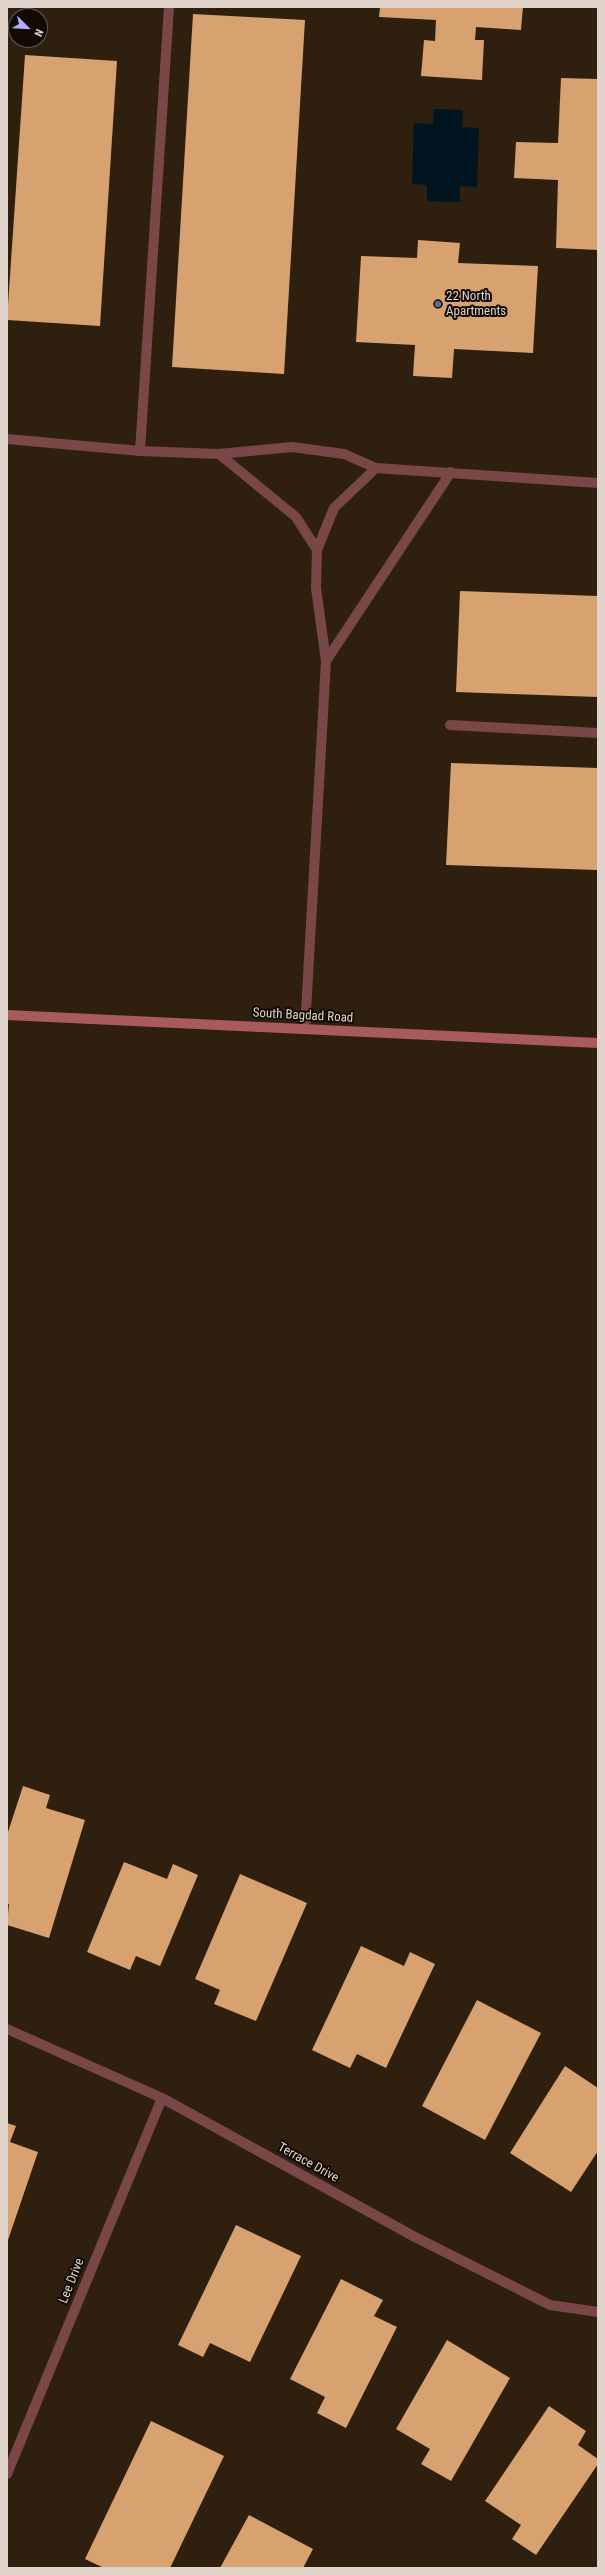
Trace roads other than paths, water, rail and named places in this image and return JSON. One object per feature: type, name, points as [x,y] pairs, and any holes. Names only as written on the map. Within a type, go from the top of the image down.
[{"type":"main road","name":"South Bagdad Road","points":[[7,1015],[598,1043]]},
{"type":"street","points":[[140,451],[169,7]]},
{"type":"street","points":[[7,440],[140,451],[218,454],[292,447],[344,454],[376,468],[598,483]]},
{"type":"street","points":[[218,454],[296,517],[317,550]]},
{"type":"street","points":[[305,1029],[326,661],[316,588],[317,550],[334,508],[376,468]]},
{"type":"street","points":[[326,661],[451,472]]},
{"type":"street","points":[[450,725],[598,733]]},
{"type":"street","name":"Terrace Drive","points":[[7,2029],[162,2098],[414,2236],[550,2305],[598,2312]]},
{"type":"street","name":"Lee Drive","points":[[7,2474],[162,2098]]},
{"type":"water","points":[[434,109],[463,110],[462,127],[479,128],[477,187],[460,186],[460,202],[427,201],[427,185],[412,184],[414,123],[433,124]]},
{"type":"place","name":"22 North Apartments","points":[[438,304]]}]
